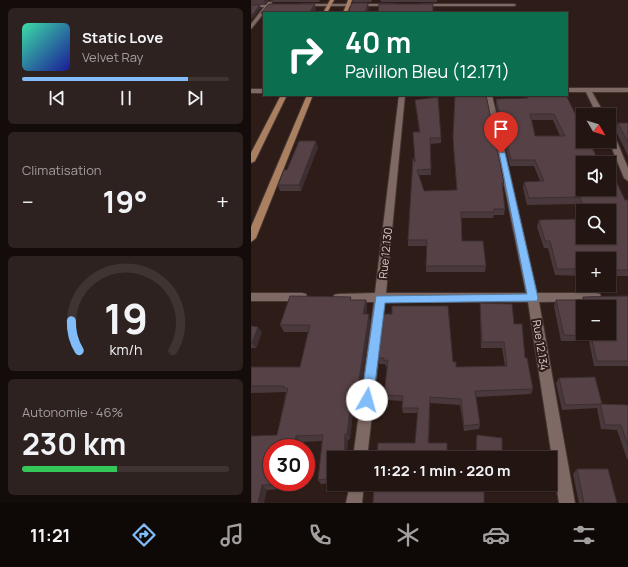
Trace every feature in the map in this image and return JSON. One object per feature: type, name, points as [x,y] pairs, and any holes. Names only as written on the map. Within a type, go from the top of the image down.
[{"type":"main road","points":[[325,12],[330,2]]},
{"type":"main road","points":[[345,12],[350,2]]},
{"type":"main road","points":[[251,161],[284,96]]},
{"type":"main road","points":[[251,238],[310,96]]},
{"type":"street","points":[[263,12],[272,0]]},
{"type":"street","points":[[299,5],[350,2],[403,5]]},
{"type":"street","points":[[418,5],[514,5]]},
{"type":"street","points":[[251,6],[291,6]]},
{"type":"street","points":[[251,27],[263,12]]},
{"type":"street","points":[[568,90],[628,90]]},
{"type":"street","points":[[588,90],[597,108]]},
{"type":"street","points":[[251,91],[263,91]]},
{"type":"street","name":"Rue 12.130","points":[[361,451],[380,299],[402,96]]},
{"type":"street","name":"Rue 12.134","points":[[489,96],[533,298],[567,503]]},
{"type":"street","points":[[616,148],[628,178]]},
{"type":"street","points":[[251,297],[310,298]]},
{"type":"street","points":[[326,298],[604,297]]},
{"type":"street","points":[[354,503],[356,491]]},
{"type":"building","points":[[352,3],[368,3],[365,12],[348,12]]},
{"type":"building","points":[[269,4],[315,4],[310,12],[261,13]]},
{"type":"building","points":[[379,4],[433,4],[433,12],[378,12]]},
{"type":"building","points":[[251,5],[260,5],[253,14],[251,14]]},
{"type":"building","points":[[455,96],[486,96],[504,183],[502,183],[505,209],[494,209],[494,212],[461,212],[462,241],[483,241],[486,266],[426,266],[427,240],[408,240],[413,158],[415,162],[413,132],[420,132],[415,100],[438,97],[441,138],[430,138],[431,169],[417,170],[424,191],[457,190],[453,138]]},
{"type":"building","points":[[527,96],[566,96],[576,116],[576,148],[592,148],[596,156],[576,156],[576,196],[616,196],[616,181],[625,200],[628,200],[628,270],[616,270],[616,252],[576,252],[576,269],[557,269],[550,241],[545,241],[539,220],[576,219],[576,244],[616,244],[616,204],[582,204],[580,197],[529,198],[524,182],[544,181],[535,160],[511,160],[496,99],[528,98]],"holes":[[[530,114],[554,114],[565,136],[535,136]]]},
{"type":"building","points":[[618,123],[628,123],[628,143]]},
{"type":"building","points":[[299,141],[316,141],[299,185],[278,185],[284,170],[287,170]]},
{"type":"building","points":[[290,296],[351,297],[350,300],[366,300],[363,314],[369,314],[358,387],[353,387],[347,434],[345,434],[344,451],[327,451],[327,479],[318,480],[323,435],[296,436],[296,439],[263,439],[263,485],[258,503],[251,503],[251,436],[277,435],[288,388],[284,388],[284,386],[251,386],[251,367],[300,367],[310,325],[280,325]]},
{"type":"building","points":[[628,296],[628,361],[597,361],[592,340],[616,340],[616,300],[584,300],[583,297]]},
{"type":"building","points":[[556,300],[576,300],[576,335],[564,335]]},
{"type":"building","points":[[480,303],[512,304],[514,324],[522,324],[525,358],[527,358],[533,389],[475,391],[480,424],[464,426],[461,399],[430,397],[428,443],[447,443],[447,451],[377,451],[378,443],[415,443],[418,408],[402,408],[403,396],[384,395],[388,360],[384,361],[384,358],[378,358],[383,314],[392,314],[392,306],[448,306],[453,362],[456,362],[456,367],[507,366],[504,342],[482,342]]},
{"type":"building","points":[[251,326],[258,327],[252,343],[251,343]]},
{"type":"building","points":[[595,377],[602,404],[565,405],[559,378]]},
{"type":"building","points":[[600,404],[628,405],[628,446],[621,425],[605,425]]},
{"type":"building","points":[[477,435],[502,438],[502,451],[476,451]]},
{"type":"building","points":[[577,469],[608,469],[617,503],[584,503]]},
{"type":"building","points":[[374,491],[484,491],[484,503],[373,503]]},
{"type":"route","points":[[367,400],[380,299],[533,298],[501,153]]}]
